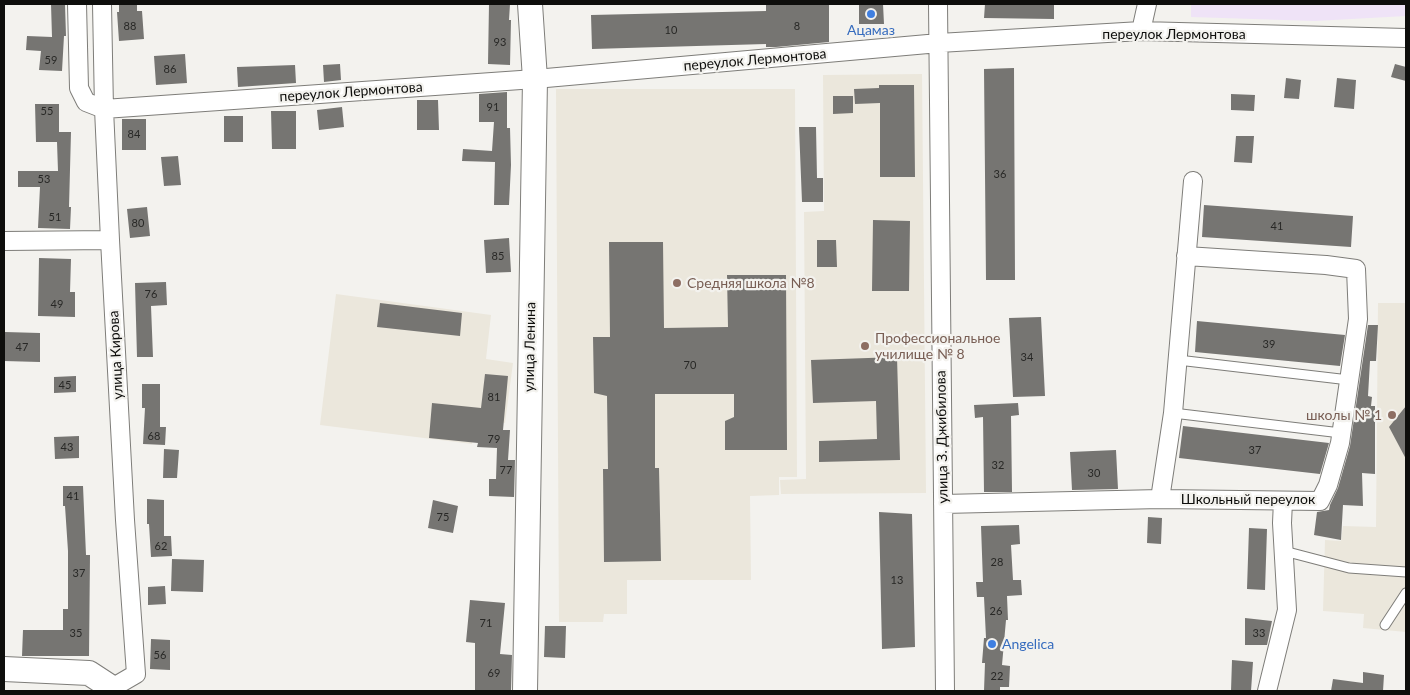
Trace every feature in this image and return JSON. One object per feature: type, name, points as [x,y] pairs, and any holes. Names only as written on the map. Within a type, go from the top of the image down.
[{"type":"street","points":[[77,4],[79,88],[86,102],[104,109]]},
{"type":"street","name":"улица Кирова","points":[[102,4],[104,109],[110,240],[124,510],[136,674],[112,690]]},
{"type":"street","name":"улица Ленина","points":[[525,691],[535,79],[530,4]]},
{"type":"street","name":"улица З. Джибилова","points":[[938,4],[945,691]]},
{"type":"street","points":[[1141,31],[1147,4]]},
{"type":"street","name":"переулок Лермонтова","points":[[104,109],[535,79],[939,43],[1141,31],[1406,38]]},
{"type":"street","name":"Школьный переулок","points":[[1160,499],[1173,413],[1193,181]]},
{"type":"street","points":[[4,241],[110,240]]},
{"type":"street","name":"Школьный переулок","points":[[943,504],[1160,499],[1320,501],[1328,485],[1341,433],[1358,319],[1356,269],[1326,265],[1186,256]]},
{"type":"street","points":[[1267,691],[1287,610],[1282,523],[1283,501]]},
{"type":"street","points":[[4,669],[88,673],[112,690]]},
{"type":"lane","points":[[1178,360],[1349,380]]},
{"type":"lane","points":[[1173,413],[1341,433]]},
{"type":"lane","points":[[1284,552],[1350,568],[1406,572]]},
{"type":"lane","points":[[1385,625],[1406,593]]},
{"type":"shaded area","points":[[1191,4],[1406,4],[1406,16],[1315,21],[1191,17]]},
{"type":"shaded area","name":"Профессиональное училище № 8","points":[[922,74],[926,493],[781,494],[780,480],[806,479],[804,212],[824,211],[823,75]]},
{"type":"shaded area","name":"Средняя школа №8","points":[[556,89],[795,89],[797,477],[779,477],[779,495],[750,496],[751,580],[627,580],[627,614],[604,614],[603,622],[559,622]]},
{"type":"shaded area","points":[[336,294],[491,315],[486,359],[513,363],[505,423],[476,419],[472,444],[320,425]]},
{"type":"shaded area","name":"школы № 1","points":[[1378,303],[1406,303],[1406,632],[1363,628],[1364,614],[1323,611],[1325,540],[1341,541],[1343,526],[1376,527]]},
{"type":"building","points":[[51,4],[65,4],[66,36],[64,36],[62,71],[39,70],[41,51],[26,50],[27,36],[52,37]]},
{"type":"building","points":[[119,4],[137,4],[137,11],[142,11],[144,39],[119,41],[117,12],[119,12]]},
{"type":"building","points":[[489,4],[510,4],[510,65],[488,64]]},
{"type":"building","name":"Ацамаз","points":[[859,4],[883,4],[884,24],[859,24]]},
{"type":"building","points":[[985,4],[1054,4],[1054,19],[984,18]]},
{"type":"building","points":[[766,5],[829,5],[829,42],[776,47],[766,47],[766,44],[592,49],[591,15],[766,11]]},
{"type":"building","points":[[185,54],[187,83],[156,85],[154,56]]},
{"type":"building","points":[[340,64],[341,80],[324,82],[323,65]]},
{"type":"building","points":[[1395,64],[1406,67],[1406,81],[1391,77]]},
{"type":"building","points":[[295,65],[296,83],[238,87],[237,67]]},
{"type":"building","points":[[1014,68],[1015,280],[986,280],[984,69]]},
{"type":"building","points":[[1286,78],[1301,80],[1299,99],[1284,98]]},
{"type":"building","points":[[1337,78],[1356,80],[1354,109],[1334,107]]},
{"type":"building","points":[[879,85],[914,85],[915,177],[880,177],[880,103],[855,104],[854,89],[879,88]]},
{"type":"building","points":[[507,92],[507,128],[510,128],[511,165],[509,205],[494,205],[495,162],[462,161],[463,149],[492,151],[494,122],[479,122],[479,94]]},
{"type":"building","points":[[1231,94],[1255,95],[1254,111],[1231,110]]},
{"type":"building","points":[[833,96],[853,96],[853,113],[833,114]]},
{"type":"building","points":[[417,100],[438,100],[439,130],[417,130]]},
{"type":"building","points":[[35,104],[59,104],[59,132],[71,132],[70,229],[38,228],[40,187],[18,187],[18,171],[58,171],[57,142],[36,142]]},
{"type":"building","points":[[342,107],[344,127],[319,130],[317,110]]},
{"type":"building","points":[[271,111],[296,111],[296,149],[272,149]]},
{"type":"building","points":[[224,116],[243,116],[243,142],[224,142]]},
{"type":"building","points":[[122,119],[146,119],[146,150],[122,150]]},
{"type":"building","points":[[799,127],[816,127],[817,178],[823,178],[823,202],[802,202]]},
{"type":"building","points":[[1236,136],[1254,136],[1252,163],[1234,162]]},
{"type":"building","points":[[178,156],[181,185],[164,186],[161,157]]},
{"type":"building","points":[[1204,205],[1353,216],[1351,247],[1202,237]]},
{"type":"building","points":[[147,207],[150,236],[130,238],[127,209]]},
{"type":"building","points":[[873,220],[910,221],[909,291],[872,291]]},
{"type":"building","points":[[509,238],[511,272],[486,273],[484,240]]},
{"type":"building","points":[[817,240],[836,240],[837,267],[817,267]]},
{"type":"building","points":[[609,242],[663,242],[664,328],[728,327],[727,275],[786,275],[787,450],[725,450],[725,421],[734,417],[734,394],[655,394],[655,468],[659,468],[661,561],[604,562],[603,469],[608,469],[607,396],[594,393],[593,337],[610,337]]},
{"type":"building","points":[[39,258],[71,259],[70,292],[75,292],[75,317],[38,316]]},
{"type":"building","points":[[166,282],[167,305],[151,306],[153,357],[137,357],[135,283]]},
{"type":"building","points":[[380,303],[462,313],[460,336],[377,327]]},
{"type":"building","points":[[1041,317],[1045,396],[1013,397],[1009,318]]},
{"type":"building","points":[[1197,321],[1345,335],[1340,366],[1195,352]]},
{"type":"building","points":[[1368,325],[1378,325],[1376,361],[1370,361],[1368,396],[1372,397],[1371,406],[1375,406],[1375,474],[1362,473],[1363,506],[1343,505],[1341,540],[1314,535],[1317,512],[1329,510],[1338,488],[1350,446]]},
{"type":"building","points":[[5,332],[40,333],[40,362],[4,361]]},
{"type":"building","points":[[897,357],[900,460],[819,462],[819,441],[877,439],[876,401],[813,403],[811,360]]},
{"type":"building","points":[[485,374],[508,376],[503,430],[510,430],[508,460],[515,460],[514,497],[489,496],[489,479],[496,479],[497,448],[477,447],[478,443],[429,438],[432,403],[481,408]]},
{"type":"building","points":[[76,376],[76,392],[54,393],[54,377]]},
{"type":"building","points":[[142,384],[160,384],[160,427],[166,427],[165,445],[143,444],[145,408],[142,408]]},
{"type":"building","points":[[1018,403],[1019,415],[1011,416],[1012,492],[984,492],[983,417],[975,418],[974,405]]},
{"type":"building","points":[[1406,406],[1406,459],[1389,427]]},
{"type":"building","points":[[1183,426],[1329,443],[1320,474],[1179,458]]},
{"type":"building","points":[[79,436],[79,458],[55,459],[54,437]]},
{"type":"building","points":[[164,449],[179,450],[177,478],[163,478]]},
{"type":"building","points":[[1116,450],[1118,489],[1072,490],[1070,452]]},
{"type":"building","points":[[63,486],[83,486],[86,555],[90,555],[89,656],[22,656],[23,630],[63,630],[63,609],[68,609],[68,551],[65,506],[63,506]]},
{"type":"building","points":[[147,499],[164,500],[164,536],[171,536],[172,556],[151,557],[149,524],[147,524]]},
{"type":"building","points":[[433,500],[458,506],[453,533],[428,528]]},
{"type":"building","points":[[879,512],[912,514],[915,647],[882,649]]},
{"type":"building","points":[[1148,517],[1162,518],[1161,544],[1147,543]]},
{"type":"building","points":[[1019,525],[1020,544],[1011,545],[1013,580],[1021,580],[1022,595],[1007,596],[1008,620],[1006,620],[1002,665],[1010,666],[1009,687],[1000,687],[1000,691],[984,691],[985,663],[982,663],[984,638],[986,638],[984,597],[977,597],[976,582],[983,582],[981,526]]},
{"type":"building","points":[[1249,528],[1267,529],[1265,590],[1247,589]]},
{"type":"building","points":[[172,559],[204,560],[203,592],[171,591]]},
{"type":"building","points":[[165,586],[166,604],[148,605],[148,587]]},
{"type":"building","points":[[470,600],[505,603],[500,654],[512,655],[511,691],[475,691],[475,643],[466,642]]},
{"type":"building","points":[[1245,618],[1272,621],[1267,645],[1245,645]]},
{"type":"building","points":[[545,626],[566,626],[565,658],[544,657]]},
{"type":"building","points":[[151,639],[170,640],[170,670],[150,669]]},
{"type":"building","points":[[1232,660],[1253,662],[1251,691],[1231,691]]},
{"type":"building","points":[[1363,672],[1384,675],[1383,691],[1331,691],[1333,679],[1363,683]]},
{"type":"place","name":"Ацамаз","points":[[871,14]]},
{"type":"place","name":"Средняя школа №8","points":[[677,283]]},
{"type":"place","name":"Профессиональное училище № 8","points":[[865,346]]},
{"type":"place","name":"школы № 1","points":[[1392,415]]},
{"type":"place","name":"Angelica","points":[[992,644]]}]
